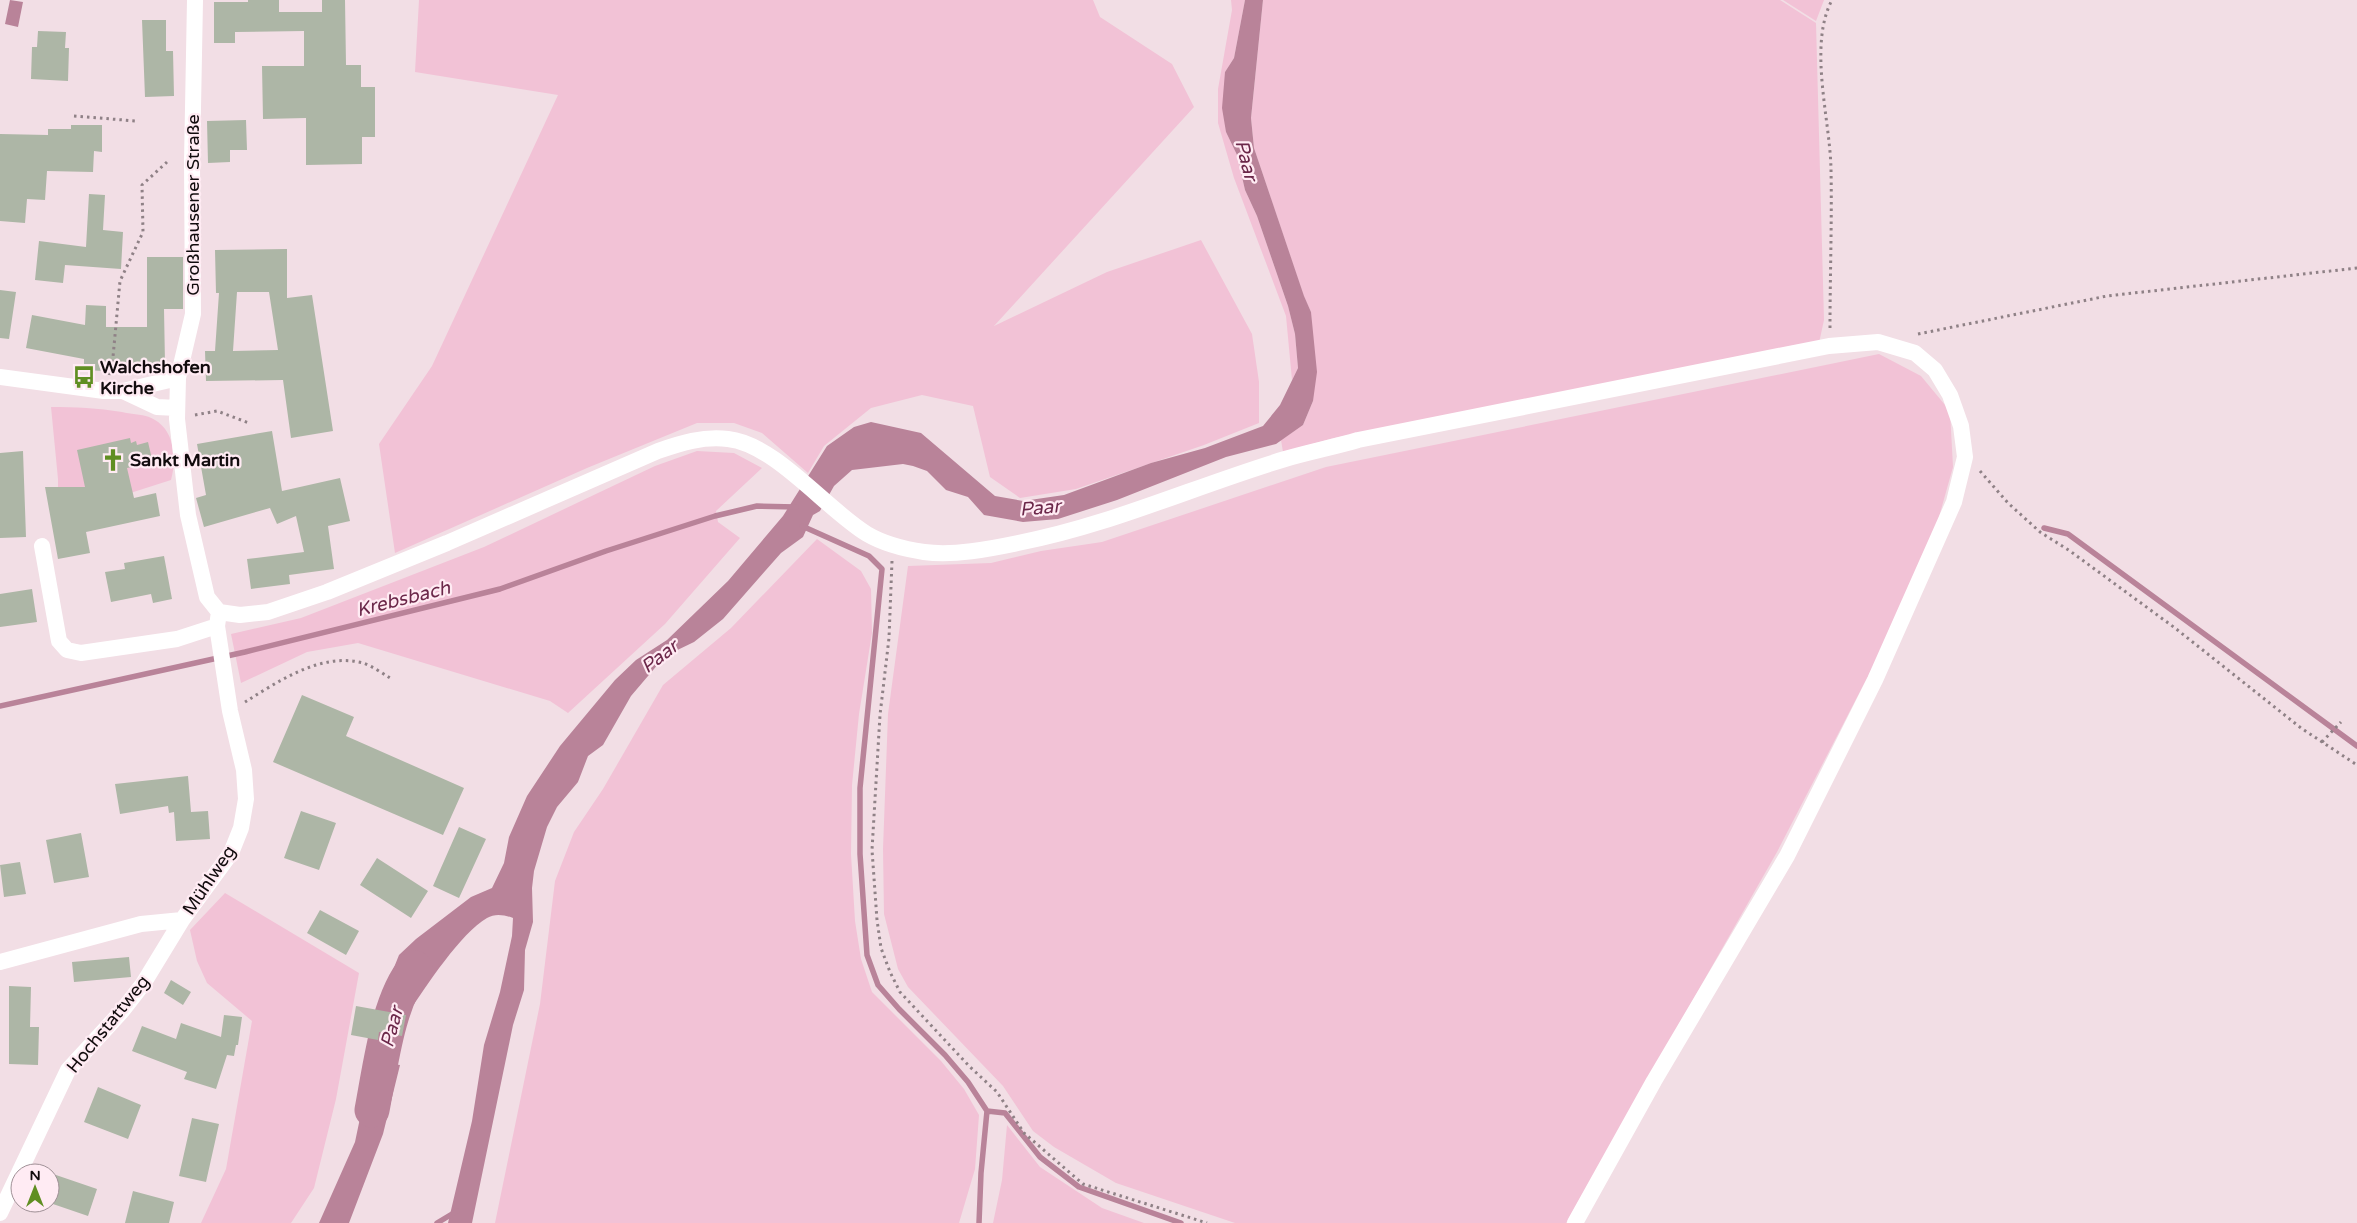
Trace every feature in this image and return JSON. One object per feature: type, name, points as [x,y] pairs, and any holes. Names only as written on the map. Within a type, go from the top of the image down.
[{"type":"street","name":"Großhausener Straße","points":[[177,413],[178,378],[193,314],[192,162],[195,0]]},
{"type":"street","points":[[42,546],[59,641],[67,650],[81,653],[177,639],[218,619],[268,612],[327,592],[447,544],[658,451],[687,441],[711,438],[730,439],[753,448],[782,465],[837,512],[867,534],[892,546],[926,552],[958,551],[992,548],[1041,539],[1104,523],[1284,460],[1358,440],[1829,346],[1878,342],[1915,353],[1934,370],[1950,395],[1961,426],[1965,457],[1954,502],[1875,680],[1787,856],[1654,1081],[1575,1223]]},
{"type":"street","points":[[0,376],[104,391],[123,391],[178,378]]},
{"type":"street","points":[[123,391],[157,407],[177,413]]},
{"type":"street","name":"Mühlweg","points":[[0,962],[141,924],[182,920],[231,852],[241,828],[246,799],[244,770],[230,711],[218,619],[207,597],[188,515],[177,413]]},
{"type":"street","name":"Hochstattweg","points":[[0,1213],[68,1070],[122,1011],[143,984],[182,920]]},
{"type":"path","points":[[1829,346],[1831,168],[1829,130],[1822,82],[1823,34],[1827,10],[1832,0]]},
{"type":"path","points":[[74,116],[136,121]]},
{"type":"path","points":[[104,391],[114,357],[120,281],[144,232],[142,185],[167,162]]},
{"type":"path","points":[[1916,335],[2107,296],[2357,268]]},
{"type":"path","points":[[177,413],[216,411],[249,423]]},
{"type":"path","points":[[1965,457],[2040,532],[2070,551],[2175,628],[2234,676],[2322,742],[2357,765]]},
{"type":"path","points":[[892,546],[889,638],[880,715],[872,850],[881,948],[900,992],[969,1066],[997,1092],[1024,1133],[1083,1184],[1207,1223]]},
{"type":"path","points":[[230,711],[274,684],[304,670],[328,662],[347,660],[365,664],[390,678]]},
{"type":"path","points":[[2322,742],[2341,722]]},
{"type":"shaded area","points":[[419,0],[1093,0],[1100,17],[1172,64],[1194,107],[994,326],[1107,272],[1201,240],[1252,334],[1259,382],[1259,423],[1204,445],[1076,489],[1020,498],[990,477],[973,406],[922,395],[871,408],[824,446],[808,473],[762,433],[734,423],[697,423],[587,468],[395,553],[379,444],[432,366],[558,95],[415,72]]},
{"type":"shaded area","points":[[1231,0],[1245,0],[1234,58],[1225,72],[1226,132],[1237,155],[1245,190],[1257,216],[1288,306],[1295,334],[1298,368],[1292,380],[1286,316],[1234,178],[1218,123],[1218,89],[1232,10]]},
{"type":"shaded area","points":[[1263,0],[1780,0],[1816,23],[1824,320],[1819,343],[1334,438],[1283,452],[1281,440],[1303,425],[1313,401],[1311,312],[1304,297],[1254,148],[1251,118]]},
{"type":"shaded area","points":[[1783,0],[1824,0],[1816,21]]},
{"type":"shaded area","points":[[1879,354],[1921,376],[1950,411],[1953,467],[1932,542],[1882,649],[1777,852],[1566,1223],[1235,1223],[1116,1183],[1054,1147],[1033,1131],[1003,1086],[908,987],[898,969],[884,914],[883,849],[888,714],[908,566],[991,563],[1041,551],[1102,542],[1326,467]]},
{"type":"shaded area","points":[[51,407],[113,411],[146,416],[158,422],[164,428],[172,444],[174,462],[171,480],[96,504],[58,511],[58,479]]},
{"type":"shaded area","points":[[697,451],[734,453],[762,468],[716,511],[718,522],[740,538],[665,624],[568,713],[550,701],[358,643],[307,652],[241,683],[231,634],[301,618],[484,547],[655,466]]},
{"type":"shaded area","points":[[817,539],[861,571],[871,589],[872,633],[859,714],[852,785],[851,854],[855,921],[861,959],[872,992],[941,1061],[964,1089],[979,1115],[975,1169],[959,1223],[495,1223],[540,1004],[555,881],[574,832],[603,789],[663,685],[731,628]]},
{"type":"shaded area","points":[[225,893],[359,973],[336,1099],[314,1188],[291,1223],[201,1223],[226,1169],[252,1021],[207,983],[197,961],[190,930]]},
{"type":"shaded area","points":[[1007,1125],[1040,1167],[1102,1208],[1144,1223],[993,1223],[1002,1180]]},
{"type":"water","points":[[10,0],[23,2],[18,27],[5,24]]},
{"type":"water","points":[[1245,0],[1263,0],[1251,118],[1254,148],[1311,312],[1317,372],[1313,401],[1303,425],[1276,444],[1226,457],[1117,500],[1058,519],[1023,522],[984,515],[968,497],[946,490],[927,471],[903,464],[852,470],[834,486],[820,511],[813,515],[803,537],[781,553],[723,619],[694,642],[665,656],[631,696],[603,745],[588,756],[578,782],[557,807],[547,827],[534,871],[532,888],[533,922],[525,950],[524,990],[513,1025],[472,1223],[448,1223],[472,1121],[484,1045],[500,992],[512,936],[513,918],[493,915],[477,925],[455,947],[409,1012],[379,1005],[399,955],[416,939],[471,897],[492,888],[504,863],[509,837],[527,796],[560,746],[615,680],[636,660],[667,640],[728,581],[783,516],[827,446],[854,427],[871,422],[921,433],[995,496],[1023,501],[1064,495],[1151,463],[1205,448],[1263,426],[1280,405],[1298,368],[1295,334],[1288,306],[1257,216],[1245,190],[1237,155],[1226,132],[1222,108],[1225,72],[1234,58]]},
{"type":"water","points":[[372,1061],[400,1065],[383,1134],[349,1223],[319,1223],[355,1142]]},
{"type":"building","points":[[248,0],[279,0],[279,12],[322,12],[322,0],[345,0],[346,65],[361,65],[361,87],[375,87],[375,137],[362,137],[362,164],[306,165],[306,118],[263,119],[262,66],[304,66],[304,31],[235,32],[235,43],[214,43],[214,2],[248,2]]},
{"type":"building","points":[[142,20],[166,20],[166,51],[173,51],[174,96],[145,97]]},
{"type":"building","points":[[38,31],[66,32],[65,48],[69,48],[68,81],[31,79],[32,47],[37,47]]},
{"type":"building","points":[[246,120],[247,150],[230,150],[230,162],[208,163],[207,121]]},
{"type":"building","points":[[71,125],[102,125],[102,152],[94,151],[93,172],[47,171],[45,200],[27,199],[25,223],[0,221],[0,134],[48,135],[48,129],[71,129]]},
{"type":"building","points":[[89,194],[105,195],[103,230],[123,232],[121,269],[65,265],[63,283],[35,280],[39,241],[86,247]]},
{"type":"building","points":[[287,249],[287,298],[312,295],[333,431],[291,438],[283,380],[206,381],[205,351],[215,351],[219,293],[216,293],[215,250]],"holes":[[[237,292],[269,292],[278,350],[233,351]]]},
{"type":"building","points":[[147,257],[183,257],[183,309],[164,309],[165,364],[104,365],[104,371],[84,370],[84,359],[26,348],[32,315],[85,325],[86,305],[106,306],[106,327],[147,327]]},
{"type":"building","points":[[0,290],[16,292],[9,339],[0,338]]},
{"type":"building","points":[[272,431],[282,491],[340,478],[350,521],[328,526],[334,569],[289,575],[290,584],[251,589],[247,559],[304,552],[296,516],[277,524],[270,508],[204,527],[196,498],[206,495],[197,444]]},
{"type":"building","points":[[130,438],[131,443],[136,441],[137,445],[148,442],[152,459],[141,461],[142,465],[127,468],[134,498],[156,493],[160,516],[86,532],[90,553],[58,559],[45,487],[85,487],[77,450]]},
{"type":"building","points":[[23,451],[26,537],[0,538],[0,453]]},
{"type":"building","points":[[164,556],[172,599],[153,603],[151,594],[111,602],[105,572],[125,569],[124,563]]},
{"type":"building","points":[[32,589],[37,622],[0,627],[0,594]]},
{"type":"building","points":[[302,695],[354,717],[346,736],[464,788],[443,835],[273,762]]},
{"type":"building","points":[[188,776],[191,812],[208,811],[210,839],[176,841],[174,812],[169,813],[168,806],[120,814],[115,784]]},
{"type":"building","points":[[301,811],[336,823],[319,870],[284,858]]},
{"type":"building","points":[[459,827],[486,839],[459,898],[433,886]]},
{"type":"building","points":[[81,833],[89,877],[54,883],[46,840]]},
{"type":"building","points":[[377,858],[428,891],[411,918],[360,885]]},
{"type":"building","points":[[20,862],[26,894],[4,897],[0,865]]},
{"type":"building","points":[[320,910],[359,931],[346,955],[307,933]]},
{"type":"building","points":[[129,957],[131,977],[74,982],[72,962]]},
{"type":"building","points":[[171,980],[191,992],[183,1005],[164,993]]},
{"type":"building","points":[[9,986],[31,987],[30,1027],[39,1027],[38,1065],[9,1064]]},
{"type":"building","points":[[356,1006],[406,1015],[402,1036],[379,1032],[378,1040],[351,1035]]},
{"type":"building","points":[[224,1015],[242,1017],[238,1045],[236,1045],[234,1056],[227,1055],[216,1089],[184,1079],[187,1072],[132,1051],[142,1026],[176,1039],[181,1023],[221,1037]]},
{"type":"building","points":[[98,1087],[141,1105],[128,1139],[84,1122]]},
{"type":"building","points":[[192,1118],[219,1124],[206,1182],[179,1176]]},
{"type":"building","points":[[60,1176],[97,1189],[88,1216],[60,1206]]},
{"type":"building","points":[[133,1191],[174,1202],[169,1223],[125,1223]]},
{"type":"waterway","name":"Krebsbach","points":[[0,706],[245,652],[500,589],[606,551],[715,516],[757,506],[796,507]]},
{"type":"waterway","points":[[802,526],[869,556],[882,569],[860,788],[860,854],[867,955],[878,985],[945,1055],[968,1082],[987,1111],[981,1173],[979,1223]]},
{"type":"waterway","points":[[2044,528],[2068,534],[2357,746]]},
{"type":"waterway","name":"Paar","points":[[372,1110],[386,1035],[398,998],[415,968]]},
{"type":"waterway","points":[[987,1111],[1005,1113],[1040,1157],[1079,1187],[1181,1223]]},
{"type":"waterway","points":[[437,1223],[457,1211]]},
{"type":"place","name":"Walchshofen Kirche","points":[[84,377]]},
{"type":"place","name":"Sankt Martin","points":[[113,460]]}]
